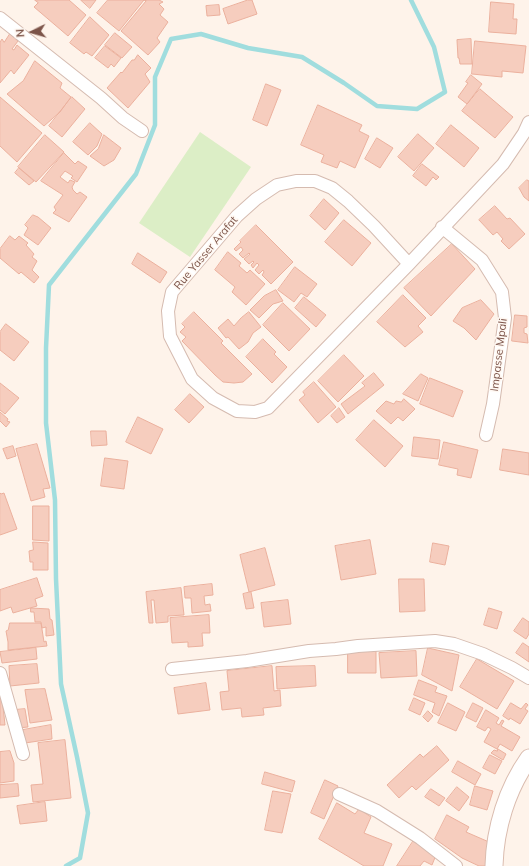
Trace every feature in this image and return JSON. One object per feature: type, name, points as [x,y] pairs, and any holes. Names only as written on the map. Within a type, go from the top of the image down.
[{"type":"street","points":[[0,18],[101,98],[123,118],[142,131]]},
{"type":"street","name":"Rue Yasser Arafat","points":[[409,264],[354,206],[332,188],[315,181],[296,181],[277,185],[256,199],[237,216],[172,292],[168,311],[170,336],[192,379],[213,398],[237,411],[255,412],[268,408],[409,264],[442,227],[503,164],[524,133],[529,122]]},
{"type":"street","name":"Impasse Mpali","points":[[442,227],[482,260],[502,292],[505,318],[493,404],[486,435]]},
{"type":"street","points":[[172,669],[247,661],[309,651],[435,641],[454,644],[484,654],[529,678]]},
{"type":"street","points":[[0,673],[23,754]]},
{"type":"street","points":[[494,866],[503,809],[518,775],[529,758]]},
{"type":"street","points":[[339,794],[377,811],[420,838],[456,866]]},
{"type":"green space","points":[[200,132],[251,167],[190,257],[139,223]]},
{"type":"building","points":[[35,0],[69,0],[86,15],[68,36],[34,7],[38,3]]},
{"type":"building","points":[[81,0],[96,0],[90,8]]},
{"type":"building","points":[[108,0],[144,0],[119,31],[97,13]]},
{"type":"building","points":[[144,0],[159,0],[163,2],[159,4],[164,9],[160,15],[168,22],[157,38],[160,42],[148,55],[121,31],[146,1]]},
{"type":"building","points":[[252,0],[257,14],[228,24],[223,9]]},
{"type":"building","points":[[491,2],[514,4],[513,19],[517,19],[516,34],[489,32]]},
{"type":"building","points":[[219,5],[220,15],[207,16],[206,6]]},
{"type":"building","points":[[90,17],[109,35],[92,56],[86,52],[84,54],[70,43]]},
{"type":"building","points":[[115,33],[132,47],[122,58],[105,45]]},
{"type":"building","points":[[10,34],[18,41],[12,49],[14,50],[17,45],[29,55],[14,74],[11,70],[0,83],[0,42],[2,39],[4,42]]},
{"type":"building","points":[[471,39],[472,64],[460,64],[458,58],[457,40]]},
{"type":"building","points":[[475,41],[526,46],[523,73],[502,71],[502,77],[472,74]]},
{"type":"building","points":[[105,46],[121,58],[114,67],[111,64],[108,68],[95,58]]},
{"type":"building","points":[[138,55],[151,68],[145,74],[150,82],[128,108],[107,88]]},
{"type":"building","points":[[35,61],[62,83],[60,88],[71,97],[60,112],[44,126],[7,94],[23,81]]},
{"type":"building","points":[[471,75],[482,84],[467,104],[458,97],[468,83],[466,82]]},
{"type":"building","points":[[266,84],[281,90],[267,126],[253,120]]},
{"type":"building","points":[[480,89],[513,117],[495,138],[462,111]]},
{"type":"building","points":[[0,97],[42,133],[17,162],[0,146]]},
{"type":"building","points":[[72,97],[85,109],[62,137],[49,126]]},
{"type":"building","points":[[318,105],[362,125],[359,131],[369,136],[355,168],[340,161],[337,168],[321,162],[324,155],[301,145]]},
{"type":"building","points":[[90,123],[102,134],[97,146],[88,155],[73,142]]},
{"type":"building","points":[[451,125],[479,148],[464,167],[436,144]]},
{"type":"building","points":[[418,134],[434,148],[414,171],[398,157]]},
{"type":"building","points":[[45,135],[64,152],[36,182],[18,167]]},
{"type":"building","points":[[104,135],[121,148],[114,160],[104,166],[90,156],[98,149]]},
{"type":"building","points":[[377,138],[393,148],[380,168],[365,159]]},
{"type":"building","points":[[64,153],[75,164],[78,161],[87,167],[77,182],[71,178],[73,176],[65,171],[60,177],[68,183],[70,180],[75,182],[72,187],[73,190],[77,194],[80,192],[87,197],[69,222],[53,213],[56,210],[54,207],[63,195],[41,181]]},
{"type":"building","points":[[422,164],[439,177],[436,180],[433,177],[426,186],[413,176]]},
{"type":"building","points":[[19,168],[34,181],[29,185],[15,173]]},
{"type":"building","points":[[527,180],[529,181],[529,201],[524,197],[519,188]]},
{"type":"building","points":[[324,199],[339,213],[325,230],[310,216]]},
{"type":"building","points":[[495,206],[507,219],[510,218],[525,234],[509,249],[501,241],[503,239],[497,232],[493,235],[479,220]]},
{"type":"building","points":[[33,215],[38,217],[51,228],[38,245],[24,235],[28,228],[25,225]]},
{"type":"building","points":[[344,220],[371,243],[352,266],[325,242]]},
{"type":"building","points":[[256,225],[293,262],[271,284],[262,275],[264,272],[263,270],[259,274],[255,270],[259,265],[257,263],[253,268],[251,265],[254,262],[253,261],[249,264],[244,259],[250,254],[249,253],[243,258],[239,254],[243,250],[241,247],[236,251],[234,249]]},
{"type":"building","points":[[10,236],[15,240],[19,236],[28,243],[26,245],[34,254],[32,257],[37,261],[32,270],[39,277],[34,283],[21,272],[19,274],[0,258],[0,249]]},
{"type":"building","points":[[452,244],[475,269],[431,316],[404,288]]},
{"type":"building","points":[[228,252],[241,263],[239,266],[247,273],[250,270],[265,284],[246,305],[232,292],[235,287],[215,270]]},
{"type":"building","points":[[138,253],[167,272],[160,283],[132,264]]},
{"type":"building","points":[[295,267],[317,284],[307,297],[301,293],[294,302],[278,290]]},
{"type":"building","points":[[276,290],[283,301],[273,304],[259,318],[250,310],[264,296]]},
{"type":"building","points":[[403,295],[426,318],[418,326],[423,332],[405,347],[377,322]]},
{"type":"building","points":[[304,297],[326,315],[316,327],[295,308]]},
{"type":"building","points":[[481,300],[494,314],[476,340],[464,328],[453,321],[462,308]]},
{"type":"building","points":[[283,303],[310,329],[289,351],[263,325]]},
{"type":"building","points":[[194,312],[223,341],[221,343],[252,374],[243,382],[223,382],[182,341],[186,337],[180,332],[185,327],[182,324]]},
{"type":"building","points":[[249,312],[261,327],[253,333],[248,342],[239,349],[228,337],[226,338],[218,328],[228,319],[234,326]]},
{"type":"building","points":[[515,315],[527,316],[527,327],[524,328],[524,333],[527,334],[528,343],[512,341]]},
{"type":"building","points":[[6,324],[29,342],[14,361],[0,350],[0,332]]},
{"type":"building","points":[[263,339],[276,352],[274,354],[287,367],[272,383],[246,357]]},
{"type":"building","points":[[344,355],[364,376],[338,402],[318,381]]},
{"type":"building","points":[[374,373],[384,385],[348,414],[341,404],[365,386],[362,383]]},
{"type":"building","points":[[421,374],[428,378],[418,401],[403,394]]},
{"type":"building","points":[[430,378],[463,391],[453,417],[420,404]]},
{"type":"building","points":[[314,382],[336,407],[318,423],[299,400],[305,395],[303,392]]},
{"type":"building","points":[[0,383],[19,398],[5,414],[0,410]]},
{"type":"building","points":[[190,394],[204,407],[189,423],[175,410]]},
{"type":"building","points":[[404,399],[415,409],[403,421],[398,417],[391,424],[376,411],[386,401],[394,404],[396,401],[401,402]]},
{"type":"building","points":[[339,408],[345,417],[337,423],[331,416]]},
{"type":"building","points":[[0,412],[8,419],[7,421],[10,422],[6,427],[0,421]]},
{"type":"building","points":[[138,417],[163,429],[151,454],[126,442]]},
{"type":"building","points":[[374,420],[403,446],[385,467],[356,440]]},
{"type":"building","points":[[91,431],[106,431],[107,445],[92,446]]},
{"type":"building","points":[[414,437],[440,440],[438,459],[412,456]]},
{"type":"building","points":[[444,442],[478,450],[471,478],[457,475],[458,469],[439,465]]},
{"type":"building","points":[[37,444],[50,488],[43,489],[45,497],[31,501],[16,449]]},
{"type":"building","points":[[13,446],[16,456],[7,459],[3,449]]},
{"type":"building","points":[[503,449],[529,453],[529,475],[500,470]]},
{"type":"building","points":[[105,458],[128,461],[124,489],[101,486]]},
{"type":"building","points":[[0,493],[4,493],[17,529],[0,535]]},
{"type":"building","points":[[33,506],[49,506],[49,541],[33,540]]},
{"type":"building","points":[[370,540],[376,574],[341,580],[335,546]]},
{"type":"building","points":[[33,542],[48,543],[48,570],[33,570],[33,562],[30,562],[29,551],[33,550]]},
{"type":"building","points":[[433,543],[449,546],[445,565],[430,562]]},
{"type":"building","points":[[265,548],[275,585],[249,592],[240,555]]},
{"type":"building","points":[[37,578],[43,596],[35,599],[37,606],[13,613],[11,607],[0,611],[0,590]]},
{"type":"building","points":[[399,579],[424,579],[425,611],[400,612]]},
{"type":"building","points":[[212,584],[213,595],[204,596],[205,605],[210,604],[211,611],[192,613],[191,598],[185,598],[184,587]]},
{"type":"building","points":[[181,588],[184,615],[168,616],[168,622],[156,623],[154,600],[151,600],[153,623],[149,623],[146,592]]},
{"type":"building","points":[[251,592],[254,608],[246,609],[243,594]]},
{"type":"building","points":[[288,600],[291,624],[264,627],[261,603]]},
{"type":"building","points":[[31,608],[49,609],[54,635],[46,636],[46,627],[42,628],[41,622],[35,622],[34,612],[31,612]]},
{"type":"building","points":[[489,608],[502,612],[497,629],[484,625]]},
{"type":"building","points":[[209,615],[210,633],[202,633],[203,646],[188,647],[188,642],[172,643],[170,618]]},
{"type":"building","points":[[523,618],[529,622],[529,634],[526,639],[514,631]]},
{"type":"building","points":[[10,623],[41,623],[44,642],[46,641],[47,646],[8,650],[6,631],[8,630]]},
{"type":"building","points":[[523,643],[529,647],[529,662],[516,653]]},
{"type":"building","points":[[36,648],[37,659],[2,663],[0,652]]},
{"type":"building","points":[[428,648],[459,655],[452,691],[422,675]]},
{"type":"building","points":[[348,651],[376,651],[376,673],[348,673]]},
{"type":"building","points":[[416,651],[417,676],[381,678],[379,653]]},
{"type":"building","points":[[477,659],[514,681],[497,709],[460,687]]},
{"type":"building","points":[[37,664],[39,683],[10,686],[9,666]]},
{"type":"building","points":[[272,666],[274,691],[280,690],[281,706],[263,708],[264,715],[242,717],[241,708],[222,710],[220,692],[229,691],[227,671]]},
{"type":"building","points":[[315,666],[316,686],[277,689],[276,667]]},
{"type":"building","points":[[419,680],[437,687],[435,692],[447,696],[439,716],[432,712],[435,703],[414,695]]},
{"type":"building","points":[[206,683],[210,710],[178,714],[174,688]]},
{"type":"building","points":[[45,689],[52,720],[30,723],[25,690]]},
{"type":"building","points":[[2,697],[5,725],[0,725],[0,698]]},
{"type":"building","points":[[414,698],[425,703],[420,715],[409,710]]},
{"type":"building","points":[[448,703],[465,712],[456,731],[438,723]]},
{"type":"building","points":[[473,703],[483,708],[476,722],[466,717]]},
{"type":"building","points":[[511,703],[521,709],[526,703],[528,705],[525,709],[528,711],[520,724],[503,716]]},
{"type":"building","points":[[25,709],[28,727],[18,728],[15,710]]},
{"type":"building","points":[[486,710],[499,718],[496,723],[499,725],[502,720],[504,721],[501,726],[520,737],[512,751],[500,744],[497,749],[484,742],[491,729],[488,727],[485,731],[477,727]]},
{"type":"building","points":[[428,711],[433,716],[428,722],[423,717]]},
{"type":"building","points":[[51,725],[52,739],[25,743],[23,730]]},
{"type":"building","points":[[65,740],[71,798],[33,802],[31,785],[43,784],[38,743]]},
{"type":"building","points":[[437,746],[449,760],[416,790],[412,786],[399,798],[387,785],[420,754],[423,757]]},
{"type":"building","points":[[498,749],[506,754],[503,760],[491,753],[494,750],[497,751]]},
{"type":"building","points":[[10,751],[14,763],[14,781],[0,783],[0,752]]},
{"type":"building","points":[[490,755],[502,761],[495,774],[483,768]]},
{"type":"building","points":[[458,761],[481,774],[475,785],[452,772]]},
{"type":"building","points":[[265,772],[295,781],[292,792],[262,784]]},
{"type":"building","points":[[325,780],[338,786],[324,819],[311,813]]},
{"type":"building","points":[[18,784],[19,796],[0,798],[0,785]]},
{"type":"building","points":[[475,786],[493,791],[487,810],[470,805]]},
{"type":"building","points":[[457,787],[469,797],[459,811],[446,801]]},
{"type":"building","points":[[431,789],[445,798],[439,806],[425,797]]},
{"type":"building","points":[[273,791],[291,794],[282,833],[265,830]]},
{"type":"building","points":[[45,802],[47,821],[20,824],[17,806]]},
{"type":"building","points":[[337,803],[355,814],[359,809],[371,817],[364,833],[392,844],[383,866],[364,866],[319,839]]},
{"type":"building","points":[[447,815],[469,827],[466,832],[489,842],[487,866],[479,866],[462,858],[435,839]]},
{"type":"building","points":[[414,840],[436,855],[432,865],[424,861],[420,866],[397,866]]},
{"type":"waterway","points":[[66,866],[80,858],[88,813],[61,684],[56,579],[55,500],[46,423],[46,348],[49,285],[136,174],[155,125],[155,77],[171,39],[201,34],[248,48],[302,57],[344,83],[377,106],[417,109],[445,92],[434,47],[411,0]]}]
